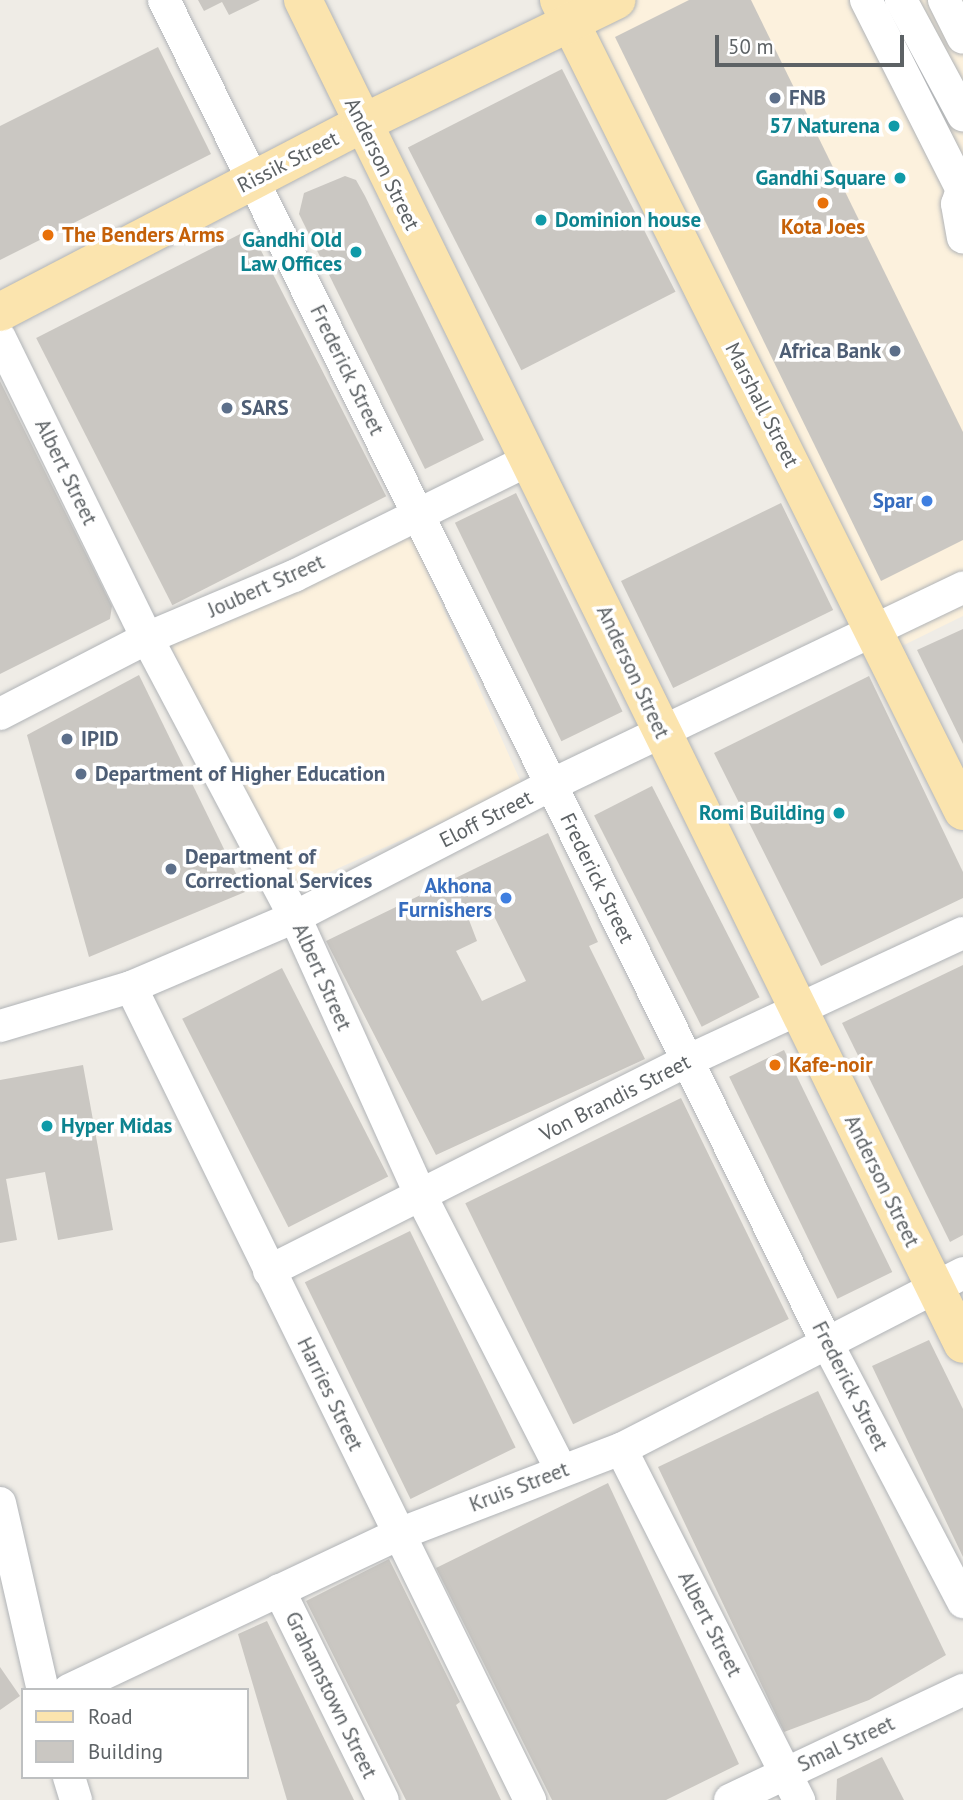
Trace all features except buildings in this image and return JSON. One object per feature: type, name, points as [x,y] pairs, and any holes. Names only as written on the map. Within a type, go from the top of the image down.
[{"type":"main road","name":"Anderson Street","points":[[303,0],[362,124],[531,459],[661,733],[798,1008],[948,1280],[963,1345]]},
{"type":"main road","name":"Rissik Street","points":[[0,312],[362,124],[565,11],[616,0]]},
{"type":"main road","name":"Marshall Street","points":[[565,11],[963,811]]},
{"type":"street","name":"Frederick Street","points":[[164,0],[826,1341],[963,1602]]},
{"type":"street","points":[[866,0],[962,187],[957,221],[963,237]]},
{"type":"street","points":[[901,0],[963,115]]},
{"type":"street","points":[[944,0],[963,38]]},
{"type":"street","name":"Albert Street","points":[[0,338],[148,638],[295,917],[421,1196],[561,1470]]},
{"type":"street","name":"Joubert Street","points":[[0,713],[148,638],[293,576],[417,512],[531,459]]},
{"type":"street","name":"Eloff Street","points":[[0,1026],[131,987],[295,917],[551,785],[963,588]]},
{"type":"street","name":"Von Brandis Street","points":[[269,1270],[798,1008],[963,933]]},
{"type":"street","name":"Harries Street","points":[[131,987],[530,1800]]},
{"type":"street","name":"Kruis Street","points":[[73,1688],[398,1534],[621,1449],[948,1280]]},
{"type":"street","name":"Albert Street","points":[[621,1449],[792,1786]]},
{"type":"street","points":[[0,1503],[43,1688]]},
{"type":"street","name":"Grahamstown Street","points":[[279,1590],[383,1800]]},
{"type":"street","name":"Smal Street","points":[[730,1800],[792,1786],[963,1690]]},
{"type":"street","points":[[70,1779],[76,1800]]},
{"type":"shaded area","points":[[588,0],[963,0],[963,616],[900,647],[580,4]]},
{"type":"shaded area","points":[[410,533],[523,786],[281,893],[169,640]]},
{"type":"place","name":"FNB","points":[[775,98]]},
{"type":"place","name":"57 Naturena","points":[[894,126]]},
{"type":"place","name":"Gandhi Square","points":[[900,178]]},
{"type":"place","name":"Kota Joes","points":[[823,203]]},
{"type":"place","name":"Dominion house","points":[[541,220]]},
{"type":"place","name":"The Benders Arms","points":[[48,235]]},
{"type":"place","name":"Gandhi Old Law Offices","points":[[356,252]]},
{"type":"place","name":"Africa Bank","points":[[895,351]]},
{"type":"place","name":"SARS","points":[[227,408]]},
{"type":"place","name":"Spar","points":[[927,501]]},
{"type":"place","name":"IPID","points":[[67,739]]},
{"type":"place","name":"Department of Higher Education","points":[[81,774]]},
{"type":"place","name":"Romi Building","points":[[839,813]]},
{"type":"place","name":"Department of Correctional Services","points":[[171,869]]},
{"type":"place","name":"Akhona Furnishers","points":[[506,898]]},
{"type":"place","name":"Kafe-noir","points":[[775,1065]]},
{"type":"place","name":"Hyper Midas","points":[[47,1126]]}]
